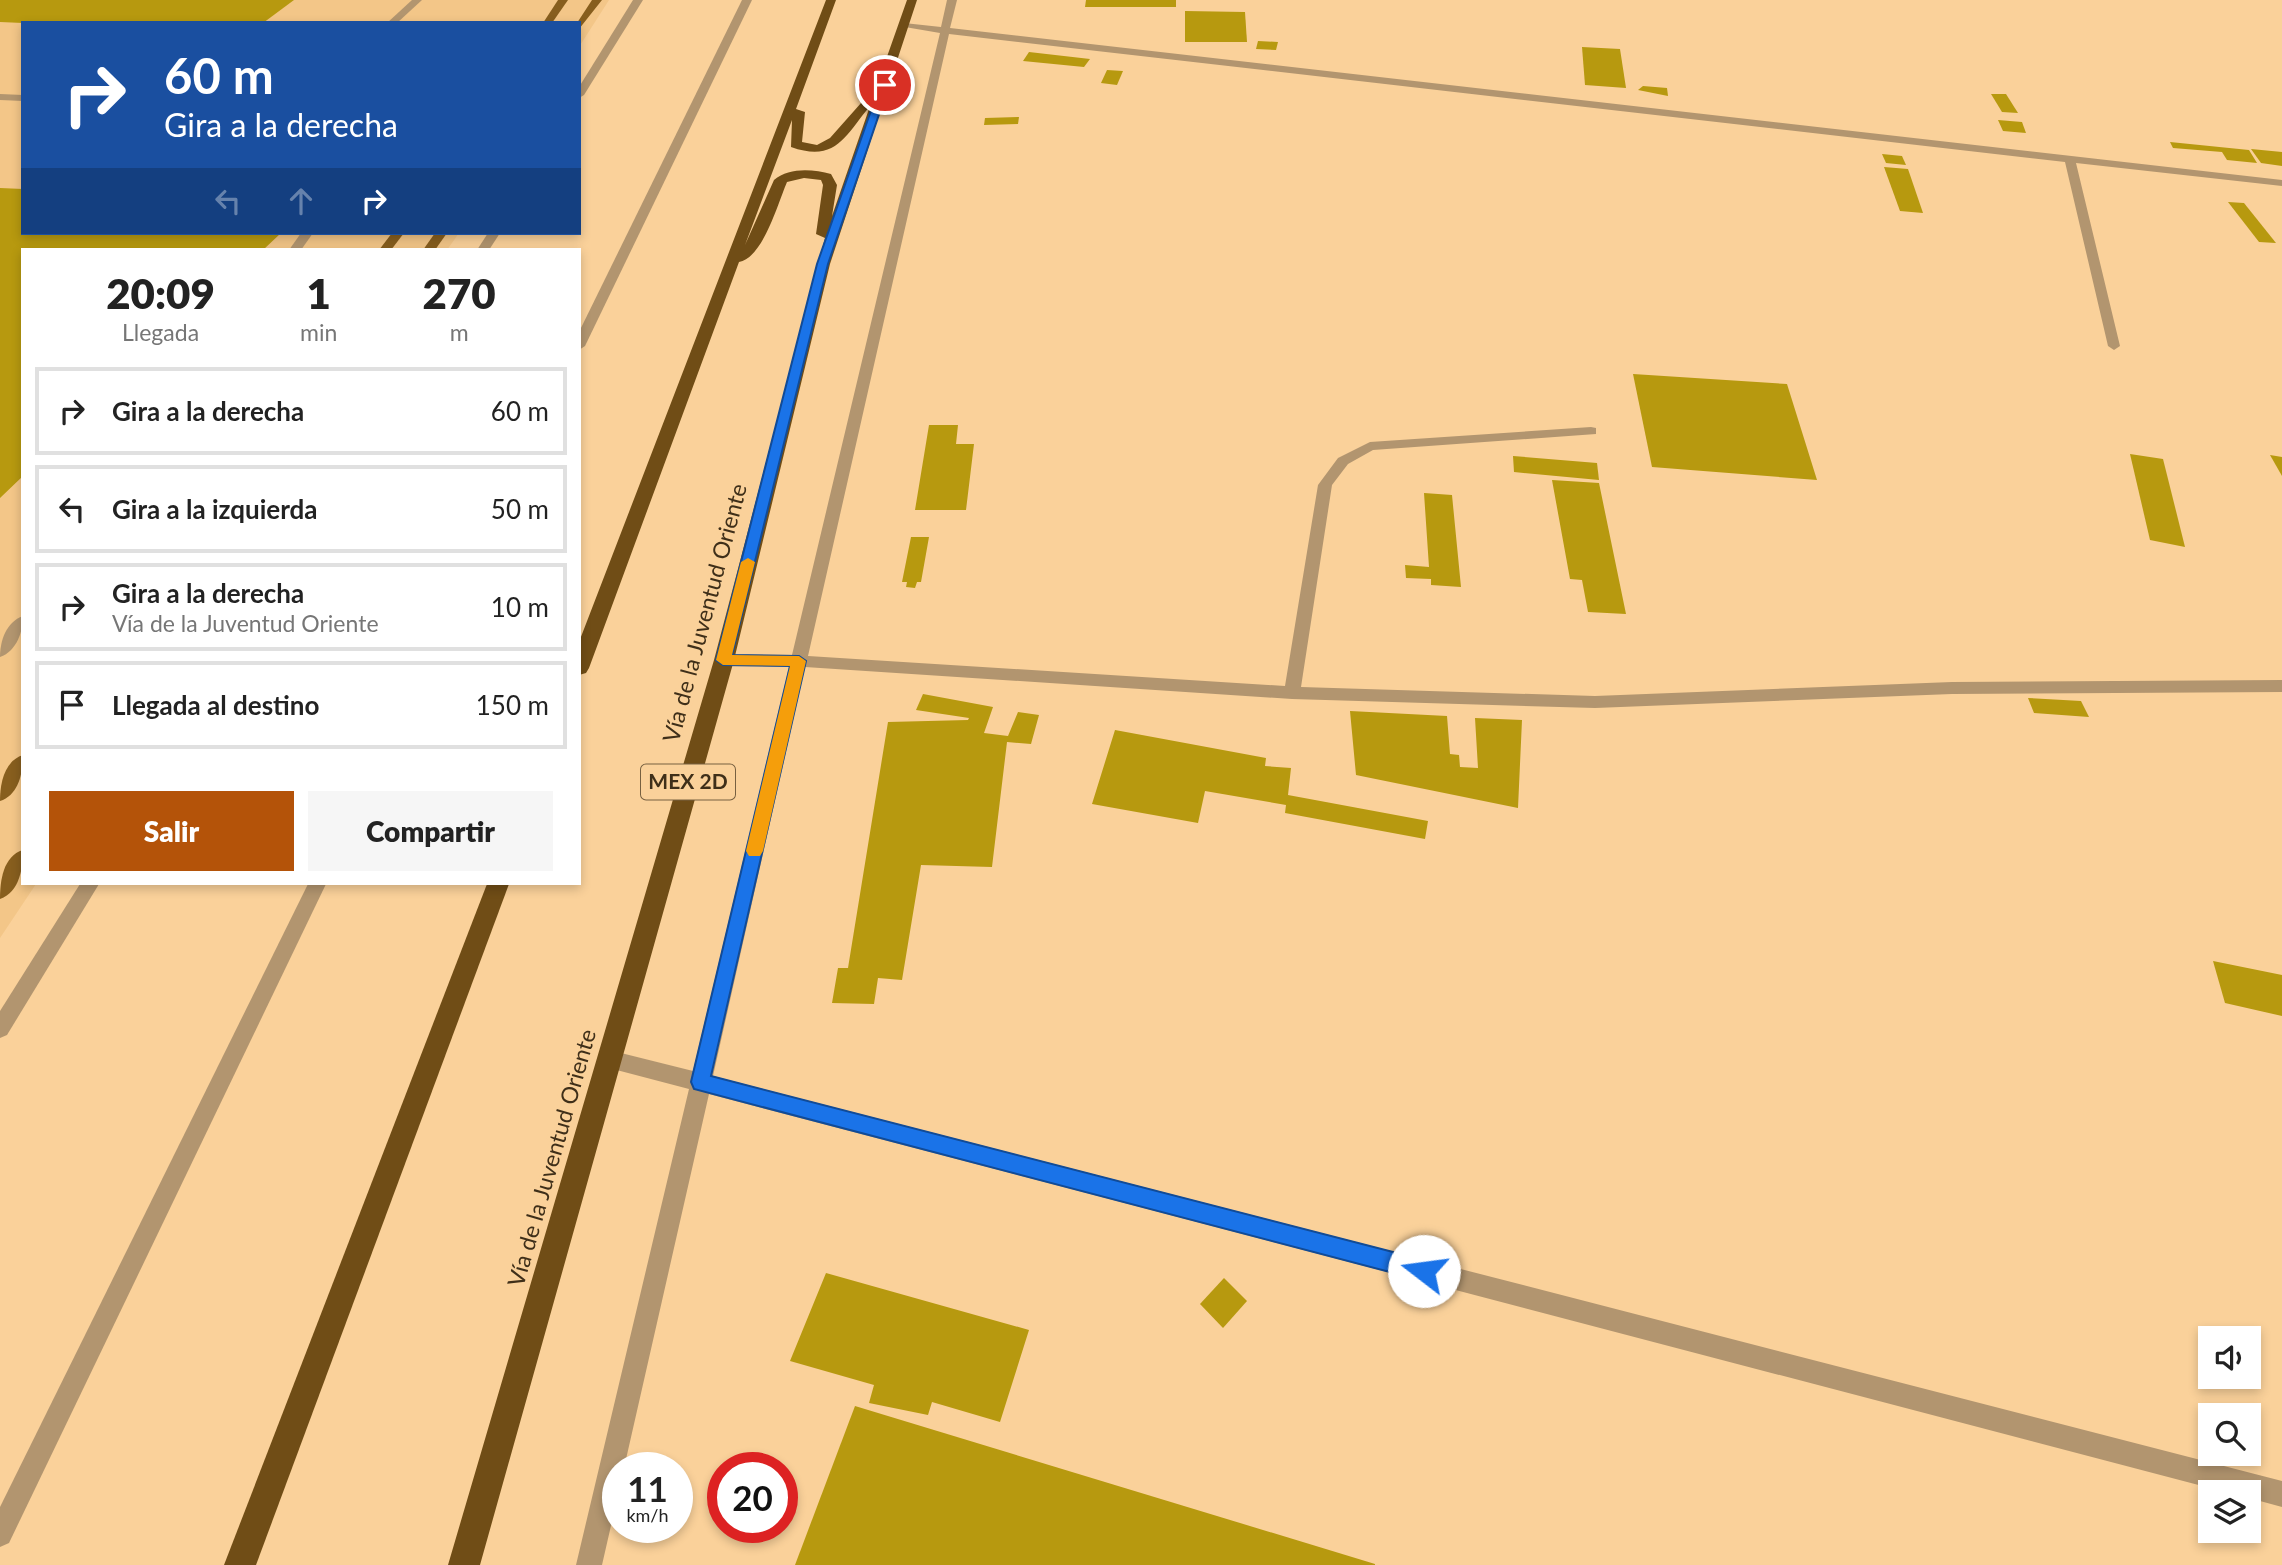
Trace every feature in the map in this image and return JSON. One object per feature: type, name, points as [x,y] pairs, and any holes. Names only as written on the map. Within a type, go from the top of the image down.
[{"type":"highway","points":[[581,663],[831,0]]},
{"type":"highway","name":"Vía de la Juventud Oriente","points":[[464,1565],[723,660],[823,264],[912,0]]},
{"type":"highway","points":[[798,85],[799,115],[794,140],[801,147],[812,148],[836,143],[863,106],[885,85]]},
{"type":"highway","points":[[731,265],[753,246],[781,180],[808,174],[826,177],[831,185],[821,245],[823,264]]},
{"type":"highway","points":[[240,1565],[498,885]]},
{"type":"main road","points":[[548,21],[563,0]]},
{"type":"main road","points":[[581,23],[597,0]]},
{"type":"main road","points":[[0,794],[21,765]]},
{"type":"main road","points":[[0,891],[21,860]]},
{"type":"lane","points":[[393,21],[417,0]]},
{"type":"lane","points":[[581,92],[638,0]]},
{"type":"lane","points":[[581,342],[747,0]]},
{"type":"lane","points":[[589,1565],[952,0]]},
{"type":"lane","points":[[904,26],[2282,183]]},
{"type":"lane","points":[[0,97],[21,98]]},
{"type":"lane","points":[[2070,159],[2114,346]]},
{"type":"lane","points":[[1292,693],[1325,485],[1343,461],[1370,446],[1591,431]]},
{"type":"lane","points":[[0,651],[21,624]]},
{"type":"lane","points":[[723,660],[799,661],[1292,693],[1595,702],[1952,688],[2282,686]]},
{"type":"lane","points":[[0,1029],[89,885]]},
{"type":"lane","points":[[0,1534],[317,885]]},
{"type":"lane","points":[[609,1059],[2282,1494]]},
{"type":"shaded area","points":[[0,0],[609,0],[581,44],[581,21],[21,21],[21,235],[458,235],[448,248],[21,248],[21,885],[35,885],[0,938]]},
{"type":"building","points":[[0,0],[294,0],[266,21],[0,22]]},
{"type":"building","points":[[1086,0],[1176,0],[1176,7],[1085,7]]},
{"type":"building","points":[[1185,11],[1245,12],[1247,42],[1185,42]]},
{"type":"building","points":[[1258,41],[1278,42],[1276,50],[1256,49]]},
{"type":"building","points":[[1582,47],[1620,49],[1626,88],[1585,85]]},
{"type":"building","points":[[1029,52],[1090,59],[1084,67],[1023,61]]},
{"type":"building","points":[[1107,70],[1123,71],[1117,85],[1101,83]]},
{"type":"building","points":[[1643,86],[1667,88],[1668,96],[1638,90]]},
{"type":"building","points":[[1991,94],[2006,94],[2018,113],[2002,112]]},
{"type":"building","points":[[1019,117],[1018,124],[984,125],[985,118]]},
{"type":"building","points":[[1998,120],[2022,122],[2026,133],[2003,131]]},
{"type":"building","points":[[2170,142],[2249,150],[2257,163],[2227,160],[2222,152],[2173,148]]},
{"type":"building","points":[[2251,149],[2282,152],[2282,166],[2261,163]]},
{"type":"building","points":[[1882,154],[1902,156],[1906,165],[1886,163]]},
{"type":"building","points":[[1884,167],[1908,169],[1923,213],[1900,211]]},
{"type":"building","points":[[0,188],[21,189],[21,235],[279,235],[265,248],[21,248],[21,478],[0,498]]},
{"type":"building","points":[[2228,202],[2244,203],[2276,243],[2259,242]]},
{"type":"building","points":[[1633,374],[1787,384],[1817,480],[1652,467]]},
{"type":"building","points":[[929,425],[958,425],[956,444],[974,444],[966,510],[915,510]]},
{"type":"building","points":[[2130,454],[2163,459],[2185,547],[2150,540]]},
{"type":"building","points":[[2270,455],[2282,457],[2282,476]]},
{"type":"building","points":[[1513,456],[1597,463],[1599,480],[1514,472]]},
{"type":"building","points":[[1552,480],[1599,483],[1626,614],[1588,612],[1582,580],[1570,579]]},
{"type":"building","points":[[1424,493],[1452,495],[1461,587],[1431,585],[1431,579],[1406,578],[1405,565],[1429,567]]},
{"type":"building","points":[[911,537],[929,537],[921,582],[917,582],[915,588],[906,587],[907,582],[902,582]]},
{"type":"building","points":[[923,694],[993,707],[984,733],[1008,736],[1018,712],[1039,715],[1031,744],[1007,742],[992,867],[921,865],[902,980],[878,978],[874,1004],[832,1003],[838,968],[848,968],[888,722],[969,718],[916,710]]},
{"type":"building","points":[[2028,698],[2081,701],[2089,717],[2034,713]]},
{"type":"building","points":[[1350,711],[1447,716],[1450,754],[1459,755],[1460,767],[1478,768],[1475,718],[1522,720],[1518,808],[1356,775]]},
{"type":"building","points":[[1115,730],[1266,758],[1265,766],[1291,768],[1288,795],[1428,821],[1425,839],[1285,813],[1286,805],[1205,791],[1198,823],[1092,804]]},
{"type":"building","points":[[2213,961],[2282,975],[2282,1016],[2225,1003]]},
{"type":"building","points":[[826,1273],[1029,1330],[1000,1422],[932,1402],[928,1415],[869,1403],[874,1385],[790,1361]]},
{"type":"building","points":[[1224,1278],[1247,1301],[1223,1328],[1200,1304]]},
{"type":"building","points":[[855,1406],[1375,1564],[1375,1565],[795,1565]]},
{"type":"slow traffic","points":[[748,562],[723,660],[799,661],[755,851]]},
{"type":"route","points":[[885,85],[823,264],[723,660],[799,661],[701,1082],[1424,1271]]}]
